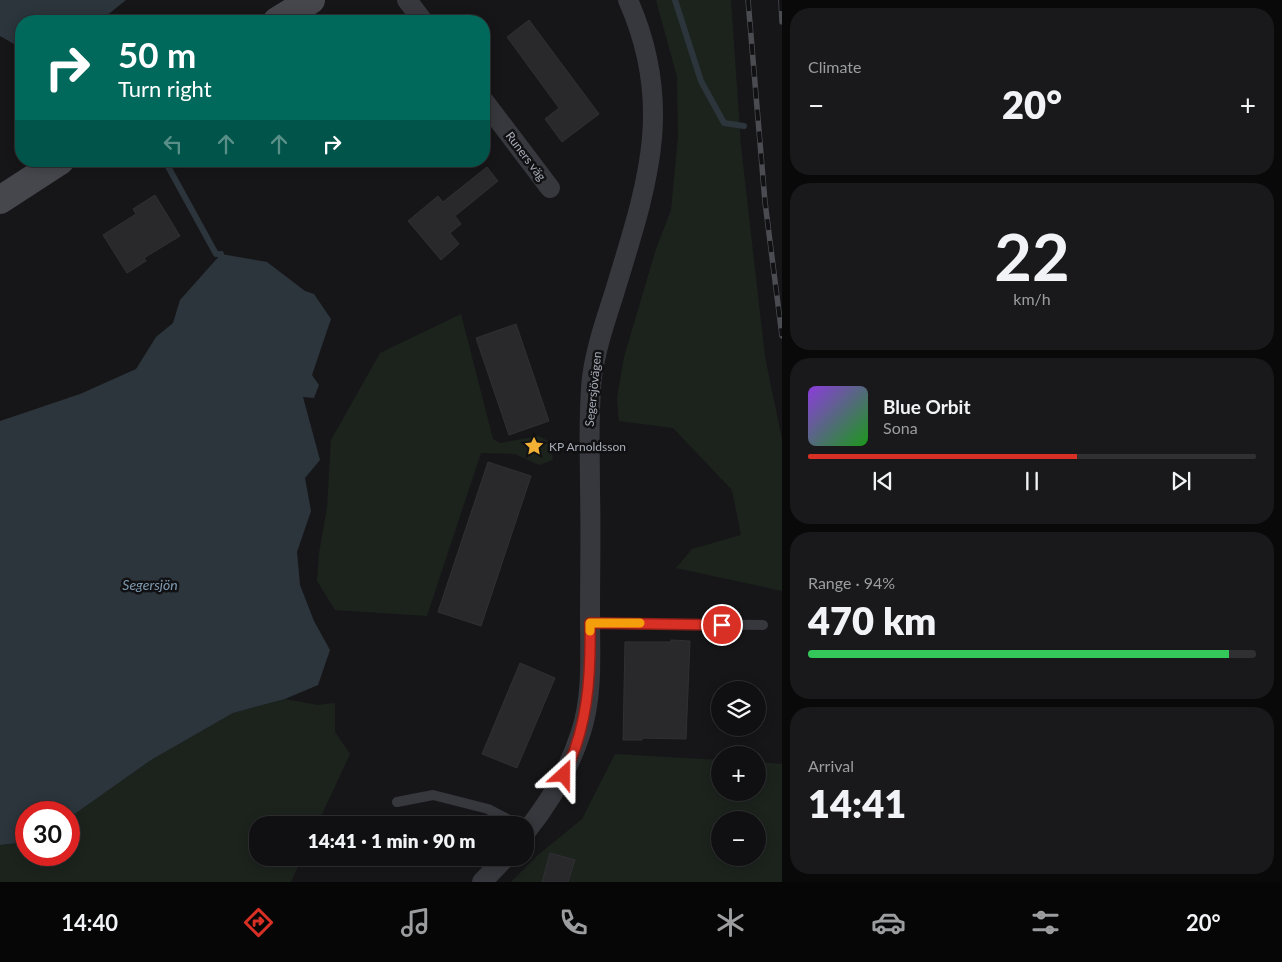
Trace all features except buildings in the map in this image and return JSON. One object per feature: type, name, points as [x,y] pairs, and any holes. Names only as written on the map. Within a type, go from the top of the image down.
[{"type":"street","points":[[287,15],[311,0]]},
{"type":"street","points":[[407,0],[418,15]]},
{"type":"street","name":"Segersjövägen","points":[[534,817],[557,790],[571,761],[582,730],[587,702],[591,655],[589,428],[592,378],[598,340],[646,186],[652,150],[655,113],[650,66],[639,24],[628,0]]},
{"type":"street","name":"Runers väg","points":[[490,108],[550,188]]},
{"type":"street","points":[[0,200],[51,167]]},
{"type":"street","points":[[482,882],[497,866]]},
{"type":"lane","points":[[590,623],[762,625]]},
{"type":"lane","points":[[397,802],[433,795],[488,809],[501,816]]},
{"type":"shaded area","points":[[656,0],[731,0],[741,146],[765,357],[782,439],[782,591],[676,568],[692,549],[741,535],[732,490],[673,428],[619,421],[617,398],[624,357],[656,249],[671,210],[678,138],[677,77]]},
{"type":"shaded area","points":[[461,314],[493,439],[500,443],[539,436],[550,442],[553,460],[539,465],[515,454],[481,453],[427,616],[335,610],[317,581],[319,553],[327,508],[331,440],[380,353]]},
{"type":"shaded area","points":[[285,699],[317,705],[335,703],[335,732],[350,754],[321,816],[249,816],[249,866],[298,866],[291,882],[0,882],[0,845],[15,843],[15,866],[80,866],[80,810],[151,760],[233,713]]},
{"type":"shaded area","points":[[615,754],[711,759],[711,801],[766,801],[766,763],[782,764],[782,882],[511,882],[527,866],[534,866],[534,859],[582,819]]},
{"type":"water","points":[[0,0],[126,0],[107,15],[15,15],[15,45],[0,36]]},
{"type":"water","name":"Segersjön","points":[[221,254],[267,262],[305,291],[314,294],[331,319],[312,375],[319,385],[314,398],[303,397],[320,460],[305,478],[311,511],[297,552],[300,585],[314,621],[330,650],[318,685],[285,699],[233,713],[151,760],[80,810],[80,801],[15,801],[15,843],[0,845],[0,421],[80,394],[136,369],[156,337],[173,323],[180,300]]},
{"type":"waterway","points":[[675,0],[701,81],[724,123],[744,126]]},
{"type":"waterway","points":[[168,167],[216,254],[221,254]]},
{"type":"railway","points":[[748,0],[765,202],[782,336]]},
{"type":"railway","points":[[781,0],[782,22]]},
{"type":"slow traffic","points":[[590,631],[590,623],[640,623]]},
{"type":"place","name":"KP Arnoldsson","points":[[534,446]]},
{"type":"route","points":[[564,775],[582,730],[587,702],[591,655],[590,623],[722,625]]}]
